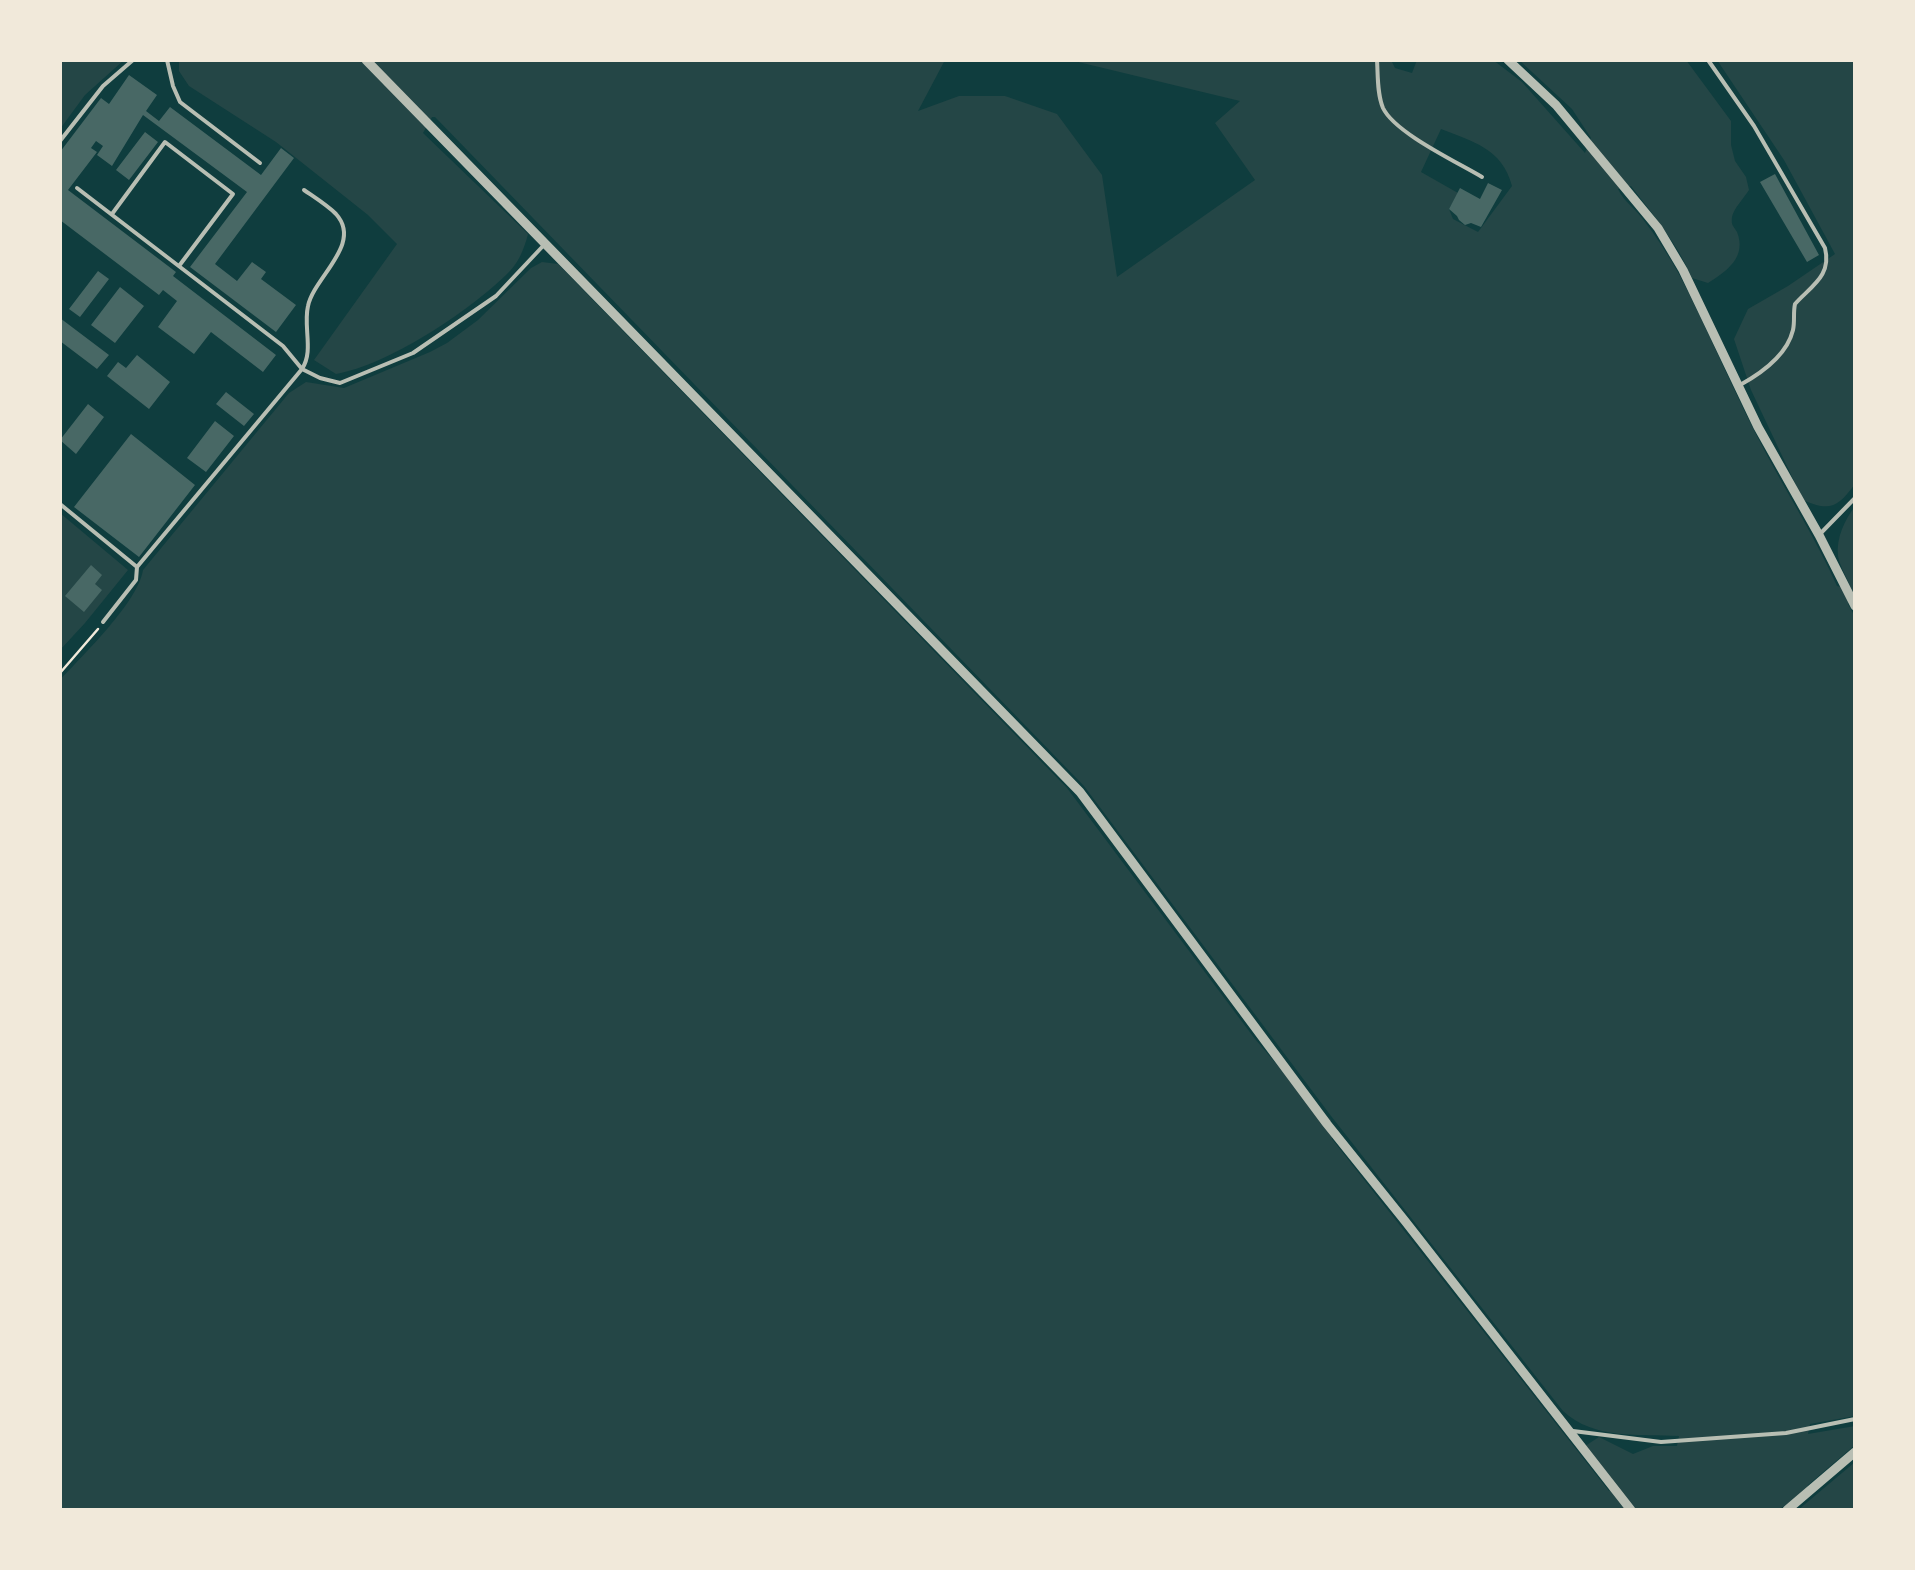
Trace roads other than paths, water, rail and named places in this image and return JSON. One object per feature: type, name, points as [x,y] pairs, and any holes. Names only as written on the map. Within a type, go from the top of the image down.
[{"type":"street","points":[[366,60],[1080,792],[1327,1124],[1631,1510]]},
{"type":"street","points":[[1508,60],[1556,104],[1658,228],[1855,606]]},
{"type":"street","points":[[1787,1510],[1855,1452]]},
{"type":"lane","points":[[60,141],[103,86],[134,60]]},
{"type":"lane","points":[[167,60],[180,102],[260,163]]},
{"type":"lane","points":[[1377,60],[1384,109],[1396,126],[1482,177]]},
{"type":"lane","points":[[1708,60],[1754,126],[1827,258],[1822,278],[1795,304],[1794,328],[1784,346],[1769,366],[1738,386]]},
{"type":"lane","points":[[111,214],[165,142],[233,194],[179,266]]},
{"type":"lane","points":[[76,188],[283,346],[302,369],[340,383],[413,354],[496,296],[546,242]]},
{"type":"lane","points":[[103,622],[136,580],[137,566],[308,361],[306,313],[310,297],[340,253],[344,240],[336,214],[304,190]]},
{"type":"lane","points":[[1820,535],[1855,498]]},
{"type":"lane","points":[[60,504],[137,566]]},
{"type":"lane","points":[[1568,1431],[1661,1442],[1786,1434],[1855,1420]]}]
